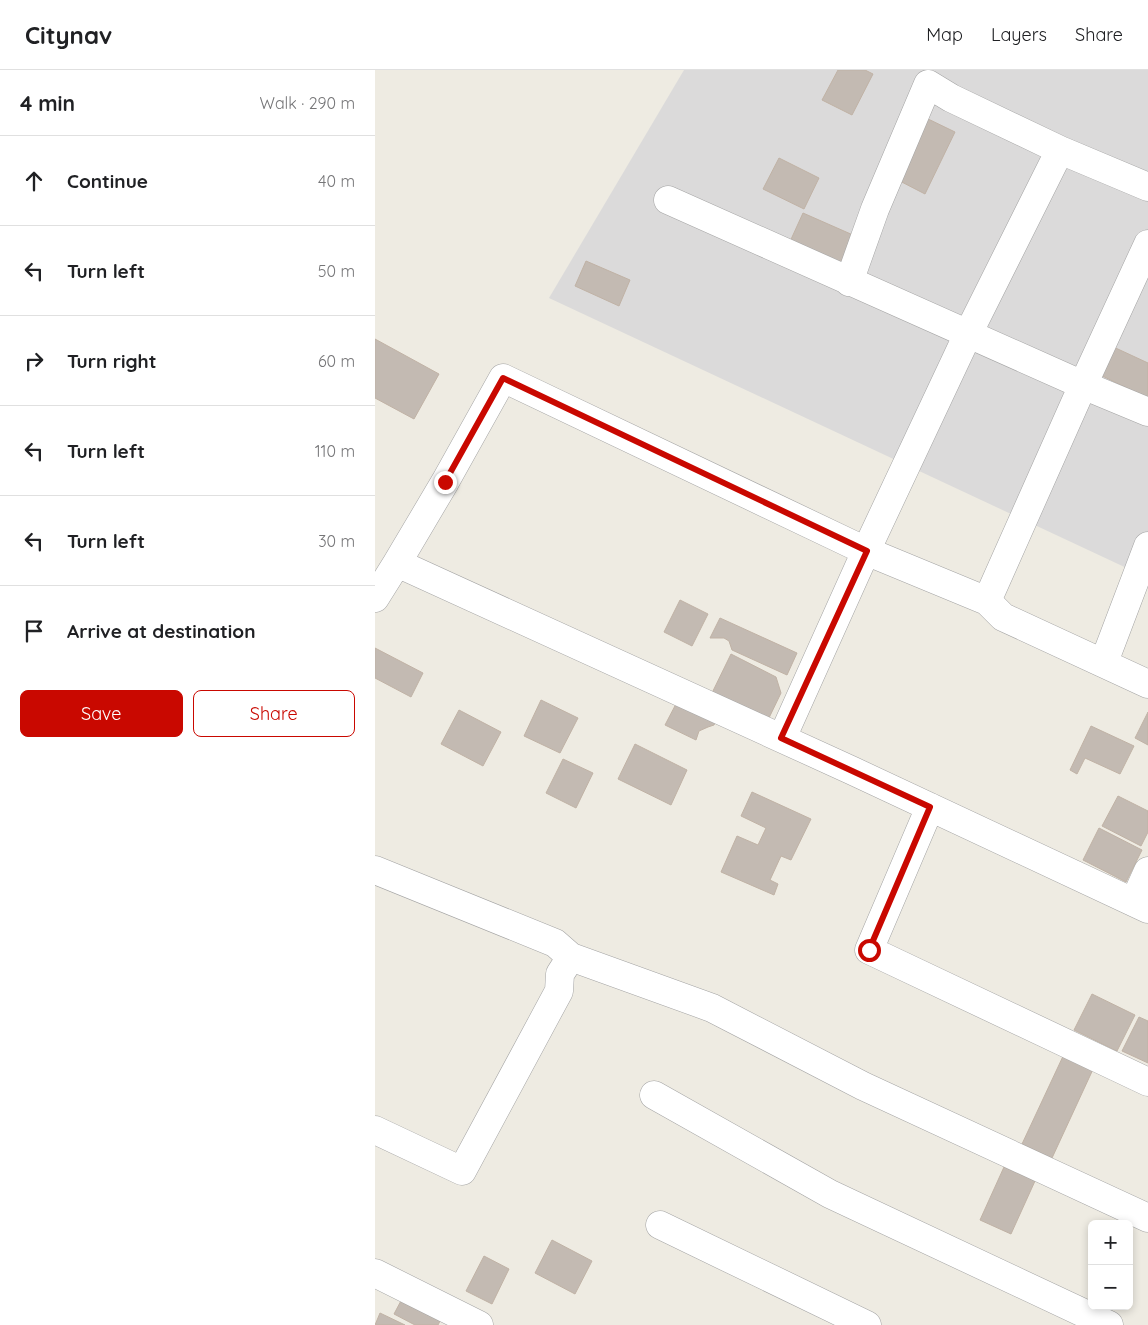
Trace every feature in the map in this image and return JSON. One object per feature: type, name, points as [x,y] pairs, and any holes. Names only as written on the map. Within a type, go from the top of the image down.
[{"type":"street","points":[[849,282],[875,209],[928,84],[951,98],[1060,150],[1148,187]]},
{"type":"street","points":[[781,738],[967,334],[1060,150]]},
{"type":"street","points":[[668,200],[1083,386],[1148,412]]},
{"type":"street","points":[[987,601],[1148,244]]},
{"type":"street","points":[[375,598],[445,482],[503,378],[867,551],[987,601],[1003,617],[1105,662],[1148,684]]},
{"type":"street","points":[[1105,662],[1148,546]]},
{"type":"street","points":[[397,563],[781,738],[1141,906],[1148,871]]},
{"type":"street","points":[[930,807],[869,950],[1148,1082]]},
{"type":"street","points":[[375,870],[555,943],[571,957],[712,1008],[863,1086],[1148,1218]]},
{"type":"street","points":[[375,1130],[462,1171],[559,991],[560,974],[571,957]]},
{"type":"street","points":[[654,1095],[830,1194],[1109,1325]]},
{"type":"street","points":[[661,1225],[867,1325]]},
{"type":"street","points":[[375,1273],[479,1325]]},
{"type":"shaded area","points":[[684,70],[1148,70],[1148,578],[549,298]]},
{"type":"building","points":[[838,70],[865,70],[873,74],[852,115],[822,100]]},
{"type":"building","points":[[924,117],[955,132],[925,194],[894,178]]},
{"type":"building","points":[[779,158],[819,178],[804,209],[763,189]]},
{"type":"building","points":[[803,213],[853,235],[838,269],[788,246]]},
{"type":"building","points":[[586,261],[630,280],[619,306],[575,286]]},
{"type":"building","points":[[375,339],[439,374],[414,419],[375,398]]},
{"type":"building","points":[[1107,344],[1148,363],[1148,398],[1094,372]]},
{"type":"building","points":[[680,600],[708,614],[692,646],[664,632]]},
{"type":"building","points":[[720,618],[797,653],[787,675],[732,650],[729,641],[724,638],[710,638]]},
{"type":"building","points":[[375,648],[423,673],[411,697],[375,678]]},
{"type":"building","points":[[731,654],[776,677],[781,693],[767,722],[711,695]]},
{"type":"building","points":[[541,700],[578,718],[560,753],[524,736]]},
{"type":"building","points":[[677,702],[716,721],[714,725],[699,731],[696,740],[665,725]]},
{"type":"building","points":[[459,710],[501,732],[483,766],[441,744]]},
{"type":"building","points":[[1148,712],[1148,745],[1135,738]]},
{"type":"building","points":[[1091,726],[1134,746],[1120,774],[1085,758],[1077,774],[1070,770]]},
{"type":"building","points":[[635,744],[687,770],[671,805],[618,779]]},
{"type":"building","points":[[563,759],[593,773],[576,808],[546,793]]},
{"type":"building","points":[[752,792],[811,819],[791,860],[781,856],[770,880],[778,884],[774,895],[721,872],[737,836],[758,845],[766,828],[741,816]]},
{"type":"building","points":[[1118,796],[1148,811],[1148,832],[1141,846],[1102,826]]},
{"type":"building","points":[[1099,828],[1142,850],[1126,882],[1083,860]]},
{"type":"building","points":[[1092,994],[1135,1015],[1117,1051],[1074,1030]]},
{"type":"building","points":[[1139,1017],[1148,1021],[1148,1063],[1122,1051]]},
{"type":"building","points":[[1065,1052],[1095,1065],[1052,1158],[1022,1144]]},
{"type":"building","points":[[1004,1167],[1035,1181],[1011,1234],[980,1220]]},
{"type":"building","points":[[552,1240],[592,1261],[575,1294],[535,1273]]},
{"type":"building","points":[[484,1256],[509,1269],[492,1304],[466,1291]]},
{"type":"building","points":[[403,1297],[442,1317],[438,1325],[415,1325],[394,1314]]},
{"type":"building","points":[[380,1313],[405,1325],[375,1325]]},
{"type":"route","points":[[445,482],[503,378],[867,551],[781,738],[930,807],[869,950]]}]
